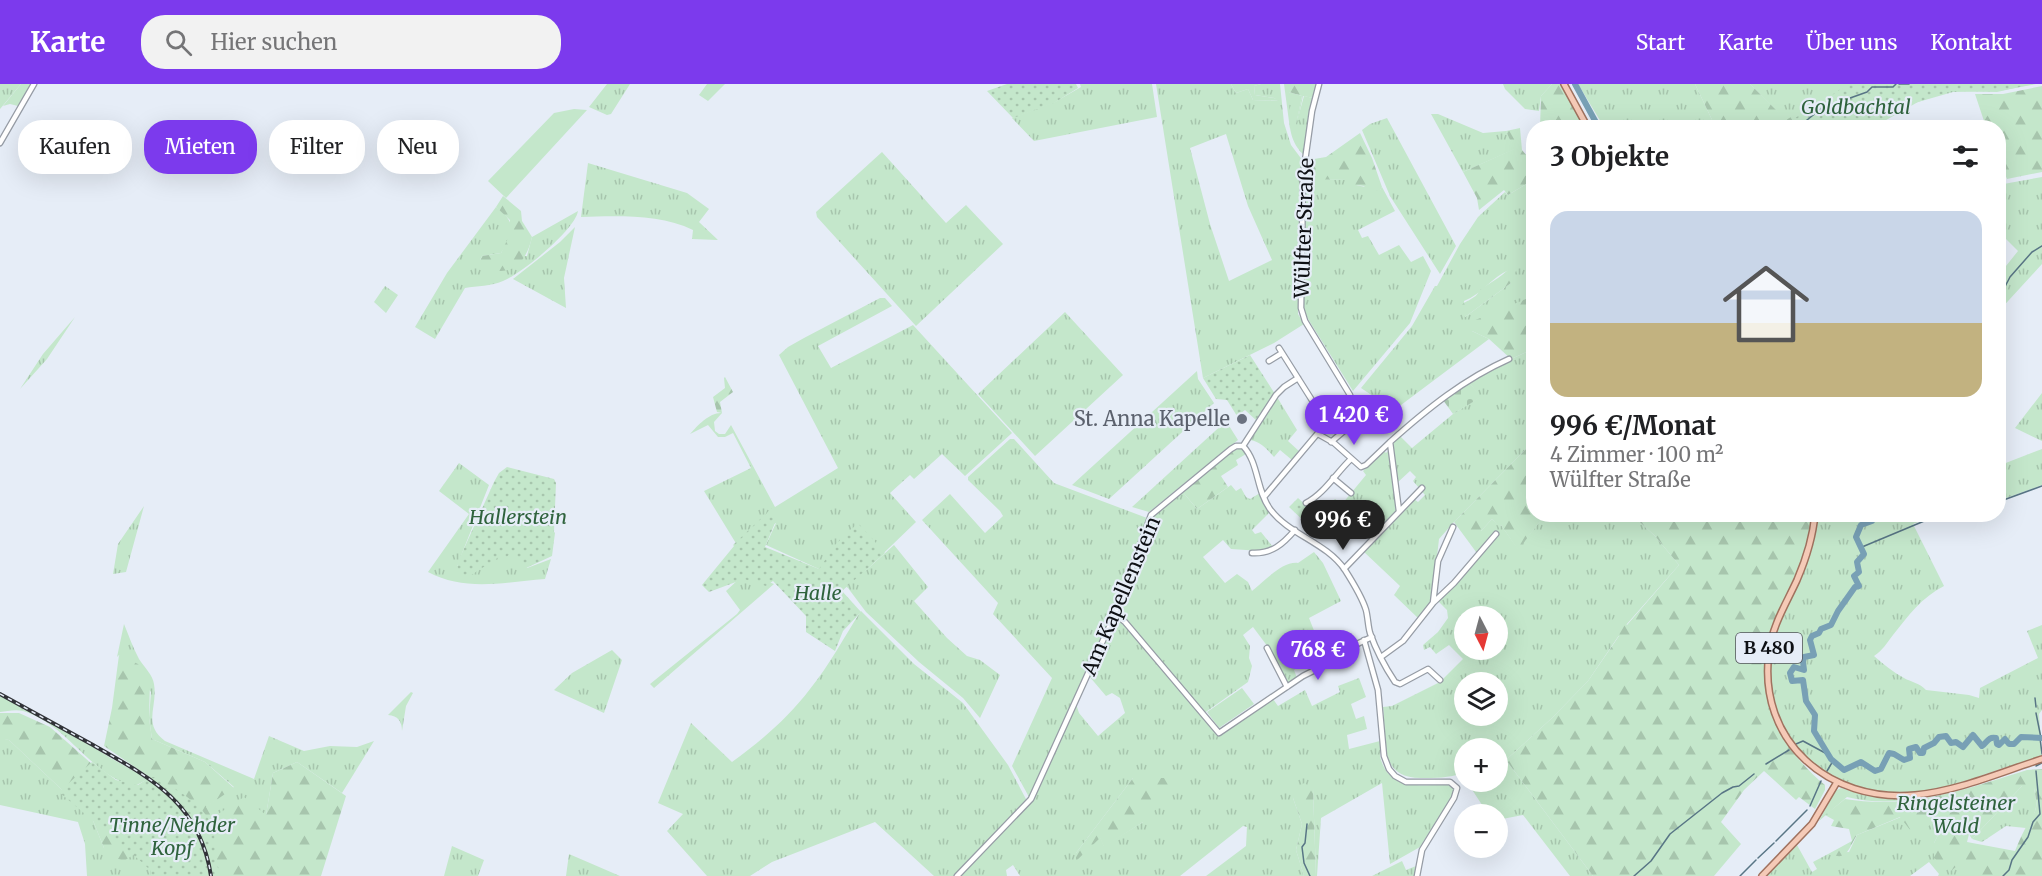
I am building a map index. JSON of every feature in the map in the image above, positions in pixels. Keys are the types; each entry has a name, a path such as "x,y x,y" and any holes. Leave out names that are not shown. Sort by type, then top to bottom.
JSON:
{"main road":[{"path":"1564,84 1584,120"},
{"name":"B 480","path":"1813,522 1806,559 1772,635 1767,683 1774,713 1793,748 1813,767 1837,782"},
{"path":"1762,876 1812,824 1837,782 1873,794 1917,795 1952,787 2042,759"}],"street":[{"path":"0,143 34,84"},
{"name":"Wülfter Straße","path":"1264,497 1350,394 1311,331 1301,308 1303,184 1310,124 1319,84"},
{"path":"1269,361 1281,350 1327,424"},
{"path":"1318,434 1331,441 1361,467 1364,466 1440,399 1485,370 1509,358"},
{"path":"1298,378 1276,395 1243,446 1250,456 1264,497 1273,513 1323,548 1344,569 1365,609 1372,637 1381,657 1398,684 1428,669 1440,680"},
{"path":"1331,441 1377,403"},
{"path":"1390,442 1399,512"},
{"name":"Am Kapellenstein","path":"957,876 1031,799 1115,614 1151,515 1231,449 1243,446"},
{"path":"1306,503 1316,497 1351,459"},
{"path":"1333,477 1351,493"},
{"path":"1344,569 1422,488"},
{"path":"1434,602 1438,558 1453,527"},
{"path":"1252,553 1277,548 1295,530"},
{"path":"1381,657 1403,641 1434,602 1454,583 1496,534"},
{"path":"1115,614 1125,622 1219,734 1287,687 1372,637"},
{"path":"1364,640 1378,690 1384,756 1389,769 1395,776 1406,782 1450,782 1457,788 1454,798 1422,850 1417,876"},
{"path":"1267,648 1287,687"}],"green space":[{"path":"0,84 21,84 0,109"},
{"path":"21,84 31,84 18,106 10,104 3,106"},
{"path":"607,84 630,84 611,114 607,115 589,107"},
{"path":"707,84 725,84 708,101 699,95"},
{"path":"1007,84 1076,84 1078,88 1054,103 1013,118 987,91"},
{"path":"1080,84 1152,84 1157,117 1034,141 1012,118 1055,102 1081,87"},
{"path":"1156,84 1231,84 1236,93 1248,89 1253,100 1279,101 1255,95 1254,86 1280,84 1284,123 1291,145 1303,161 1298,314 1304,324 1274,343 1203,378","holes":["1226,134 1248,206 1272,260 1229,281 1210,224 1190,148"]},
{"path":"1231,84 1261,84 1254,86 1255,95 1282,101 1253,100 1248,89 1236,93"},
{"path":"1284,84 1317,84 1313,98 1303,96 1297,125 1302,96 1289,92 1290,129"},
{"path":"1503,84 1552,84 1541,96 1539,111 1525,109 1505,89"},
{"path":"1552,84 1561,84 1582,120 1540,120 1541,96"},
{"path":"1578,84 1695,84 1712,120 1600,120"},
{"path":"1695,84 1750,84 1786,120 1712,120"},
{"name":"Goldbachtal","path":"1750,84 2036,84 1999,91 1953,92 1918,102 1886,120 1785,120"},
{"name":"Goldbachtal","path":"1849,84 2033,84 1997,92 1951,91 1909,105 1883,120 1792,120"},
{"path":"2042,86 2042,172 2007,179 2006,120 1984,120 1975,94 2003,94"},
{"path":"1289,92 1302,96 1296,125 1304,96 1313,98 1304,155 1298,149 1291,134"},
{"path":"1811,105 1821,120 1786,120"},
{"path":"574,109 587,110 506,198 488,181 554,113"},
{"path":"1431,114 1438,114 1483,133 1506,131 1515,149 1463,172"},
{"path":"1387,118 1456,246 1440,274 1390,196 1362,130 1370,124"},
{"path":"1520,128 1522,150 1526,155 1526,184 1508,195 1504,190 1479,210 1477,198 1463,172 1514,149 1506,131"},
{"path":"1360,133 1372,158 1382,187 1380,190 1368,192 1364,186 1356,185 1352,188 1346,186 1345,180 1305,178 1308,160 1326,157"},
{"path":"882,152 946,223 966,205 1003,244 916,326 817,217 816,212"},
{"path":"588,163 687,193 709,209 699,222 718,240 692,239 693,230 667,221 624,216 581,217"},
{"path":"2042,177 2042,264 2006,303 2006,266 2018,251 2006,239 2006,184"},
{"path":"1305,178 1345,180 1380,190 1382,187 1395,211 1358,230 1362,238 1368,236 1379,255 1399,245 1411,262 1423,256 1431,271 1410,323 1353,391 1303,311"},
{"path":"1526,184 1526,300 1472,331 1489,339 1389,414 1376,398 1361,388 1412,326 1478,217 1505,192 1508,195","holes":["1509,270 1511,283 1465,317 1464,301"]},
{"path":"503,196 521,211 522,221 532,237 520,262 514,267 500,271 481,265 480,260 482,256 501,253 510,234 510,220 496,207"},
{"path":"496,207 503,212 510,223 511,233 501,253 482,256 480,260 527,256 532,237 578,211 575,219 558,240 522,270 498,283 465,288 435,339 415,327 447,273"},
{"path":"575,227 564,278 566,308 513,279 560,242"},
{"path":"1513,263 1518,266 1511,283 1465,317 1459,309 1463,304 1502,275"},
{"path":"385,286 398,295 386,313 374,302"},
{"path":"880,298 885,298 892,306 818,346 831,368 913,325 1012,433 965,476 942,454 914,479 910,475 890,493 916,522 863,573 894,545 928,587 914,601 947,638 967,656 980,660 1000,675 980,718 963,698 919,662 866,612 848,588 830,574 766,545 776,523 737,545 704,491 751,468 733,433 725,437 718,437 708,425 690,434 709,417 722,413 714,422 715,431 725,434 731,425 775,507 838,468 779,355 788,347"},
{"path":"1526,299 1526,352 1511,359 1489,339 1472,331 1469,326 1473,321"},
{"path":"1065,312 1123,375 1035,456 978,394"},
{"path":"75,317 47,359 20,389 43,354"},
{"path":"1526,352 1526,449 1439,539 1432,601 1419,619 1394,595 1400,586 1363,551 1414,499 1418,502 1425,495 1413,481 1416,477 1410,471 1397,483 1394,441 1400,436 1412,448 1453,414 1480,397 1469,382 1487,370"},
{"path":"1250,355 1275,394 1257,421 1245,410 1237,416 1227,400 1216,399 1203,378"},
{"path":"1197,371 1198,379 1214,403 1109,499 1072,485"},
{"path":"725,377 733,392 720,402 722,413 717,412 713,397 725,388"},
{"path":"1469,382 1481,397 1453,414 1443,400"},
{"path":"2042,393 2042,441 2015,428"},
{"path":"1277,397 1297,430 1288,441 1300,452 1292,460 1280,450 1274,457 1266,448 1250,440"},
{"path":"1226,421 1238,440 1149,512 1132,507"},
{"path":"1010,439 1014,439 1054,483 1147,518 1115,611 1029,797 1012,766 1052,678 993,614 998,603 922,520 950,494 985,533 1003,516 968,480 968,477"},
{"path":"1241,448 1246,454 1236,460 1238,465 1221,476 1228,487 1197,509 1182,491 1233,451"},
{"path":"1526,449 1526,522 1540,522 1518,550 1501,525 1499,527 1492,519 1481,531 1489,539 1479,556 1454,522"},
{"path":"2042,449 2042,485 2006,498 2006,463"},
{"path":"1389,450 1397,510 1373,535 1348,509 1315,535 1309,526 1335,499 1342,504 1366,475 1363,471 1384,451 1386,453"},
{"path":"459,463 489,485 457,566 515,550 527,568 551,559 545,579 471,584 456,582 428,572 469,514 439,491"},
{"name":"Hallerstein","path":"507,467 554,479 556,483 555,533 552,556 524,569 510,554 504,559 499,557 465,579 459,574 457,564 494,482 499,473"},
{"path":"1231,485 1236,491 1241,488 1246,497 1250,499 1260,493 1270,512 1252,530 1255,534 1261,532 1273,547 1261,551 1231,549 1223,540 1203,557 1225,583 1237,574 1248,582 1252,591 1273,573 1286,565 1298,563 1314,552 1323,563 1341,601 1309,618 1315,633 1327,632 1332,648 1294,670 1297,678 1288,684 1268,647 1253,627 1243,635 1250,646 1249,658 1252,666 1248,682 1203,714 1221,735 1273,699 1278,706 1305,690 1312,706 1340,692 1338,686 1359,678 1366,697 1351,704 1356,719 1364,716 1367,729 1347,735 1349,749 1380,741 1381,760 1389,775 1409,784 1452,786 1454,787 1453,795 1420,847 1390,864 1382,783 1321,818 1317,876 1313,789 1293,798 1302,824 1296,850 1304,876 1206,876 1246,846 1247,827 1243,826 1180,876 1020,876 1013,865 1006,870 1007,876 960,876 974,859 1029,805 1076,704 1079,713 1098,736 1125,713 1120,698 1112,693 1106,696 1089,676 1121,606 1152,518 1156,511 1182,491 1197,509","holes":["1133,778 1143,822 1104,846 1100,837 1076,860 1076,853"]},
{"path":"1298,498 1309,508 1308,525 1289,507"},
{"path":"144,506 126,572 113,574 118,544"},
{"name":"Halle","path":"772,508 777,518 765,547 819,569 836,544 858,523 885,553 842,591 861,612 843,631 835,651 806,632 806,616 773,581 766,586 744,579 709,592 702,585 733,545"},
{"path":"1492,519 1499,526 1501,525 1518,549 1539,522 1640,522 1655,536 1679,565 1626,625 1588,681 1508,758 1508,738 1454,738 1454,775 1437,778 1407,776 1397,771 1387,755 1383,707 1392,706 1440,682 1462,660 1508,660 1508,606 1454,606 1454,650 1449,645 1436,654 1430,647 1424,650 1423,645 1438,632 1448,618 1447,610 1438,601 1479,556 1481,531"},
{"path":"1640,522 1811,522 1802,560 1771,631 1766,653 1765,675 1767,696 1782,736 1794,754 1825,785 1825,790 1815,809 1799,797 1796,800 1764,771 1744,790 1721,822 1741,844 1714,876 1593,876 1508,763 1508,758 1588,681 1619,636 1610,637 1608,630 1610,621 1619,615 1627,625 1679,565 1655,536"},
{"path":"1816,522 1918,522 1913,524 1944,586 1916,608 1874,656 1896,673 1926,690 1979,698 1980,688 2038,658 2027,631 2042,625 2042,710 2039,714 2042,755 1954,784 1924,791 1904,792 1865,788 1845,782 1811,762 1797,748 1778,713 1771,686 1770,657 1779,624 1799,582 1814,537"},
{"path":"755,577 774,584 654,688 650,684 740,610 726,591 740,578"},
{"path":"861,611 914,664 963,703 1008,765 1027,801 955,876 934,876 875,822 772,862 750,876 707,876 667,831 683,814 658,803 691,723 732,762 774,728 802,700 824,671"},
{"path":"124,624 137,655 153,681 155,692 152,722 158,735 165,741 254,779 269,736 304,751 330,746 357,747 374,741 342,793 297,762 273,773 266,815 212,819 205,807 234,787 205,762 152,739 149,718 151,692 119,655 117,657"},
{"path":"612,650 622,660 604,713 554,690 572,673"},
{"path":"119,655 138,664 150,682 149,718 152,739 205,762 234,788 206,807 212,818 244,797 266,815 273,773 297,762 346,796 321,876 158,876 136,853 124,861 113,857 104,848 92,818 9,740 0,739 0,713 19,713 50,727 110,780 134,788 151,778 104,746"},
{"path":"1242,688 1254,704 1219,728 1207,712"},
{"path":"411,692 413,693 406,706 402,731 399,720 388,715"},
{"path":"0,696 49,719 148,779 135,786 119,781 39,718 20,710 0,712"},
{"path":"0,738 9,740 92,818 104,848 136,853 158,876 87,876 85,844 78,822 0,805"},
{"name":"Tinne/Nehder Kopf","path":"92,762 116,780 138,785 154,777 198,806 212,826 221,876 151,876 151,871 144,864 59,792"},
{"path":"1508,763 1593,876 1570,876 1523,815 1508,818 1508,804 1481,804 1474,792 1508,792"},
{"name":"Ringelsteiner Wald","path":"2042,769 2042,876 1964,876 1957,866 1951,871 1934,858 1934,843 1940,831 1935,822 1914,835 1900,817 1857,835 1844,855 1836,856 1830,853 1852,841 1849,829 1831,826 1834,820 1825,815 1845,799 1869,802 1915,800 1938,796 2027,770","holes":["2022,786 2030,790 2034,788 2036,810 2015,851 1967,842 1969,834 1972,839"]},
{"path":"1133,778 1175,778 1170,795 1143,822 1104,847 1100,838 1076,861 1076,853"},
{"path":"1304,783 1313,789 1316,876 1304,876 1296,850 1302,824 1293,798 1295,791"},
{"path":"2023,785 2034,788 2036,800 2036,809 2026,828 2006,826 1982,842 1972,839"},
{"path":"1841,788 1864,795 1888,798 1941,794 1894,801 1871,801 1847,797 1819,821 1835,791"},
{"path":"1901,817 1935,821 1940,831 1934,843 1965,842 1999,876 1938,876 1939,874 1929,862 1910,876 1765,876 1797,845 1812,872 1817,869 1813,862 1830,853 1849,852 1857,835"},
{"path":"452,846 484,860 478,876 444,876"},
{"path":"569,854 620,876 566,876"},
{"path":"1402,861 1406,870 1416,866 1415,876 1372,876"}],"waterway":[{"path":"1575,84 1595,120"},
{"path":"1807,120 1822,108 1867,92 1872,87 1893,87 1896,84"},
{"path":"1899,84 1909,84"},
{"path":"2006,285 2032,252 2042,246"},
{"path":"2006,499 2042,486"},
{"path":"1869,522 1861,525 1856,537 1864,554 1857,562 1859,572 1854,576 1859,586 1855,587 1831,625 1812,636 1810,640 1814,655 1804,657 1804,670 1794,667 1790,673 1792,681 1803,680 1806,701 1815,715 1814,731 1831,759 1844,770 1861,762 1875,771 1881,769 1889,753 1904,760 1910,758 1909,749 1916,747 1920,753 1923,753 1924,748 1934,743 1939,737 1946,736 1951,743 1956,742 1963,747 1973,735 1982,746 1993,738 1996,738 1999,745 2005,739 2009,744 2014,744 2021,737 2042,738"},
{"path":"1862,547 1922,522"},
{"path":"2035,698 2036,707"},
{"path":"2036,713 2041,738"},
{"path":"2040,738 2042,754"},
{"path":"1796,744 1803,741 1827,754"},
{"path":"1766,764 1789,750"},
{"path":"1827,771 1833,761"},
{"path":"2036,766 2042,763"},
{"path":"2003,876 2009,870 2012,860 2028,837 2033,822 2040,814 2036,771"},
{"path":"1634,876 1651,861 1670,834 1722,793 1739,786 1754,774"},
{"path":"1810,806 1821,781"},
{"path":"1776,841 1807,810"},
{"path":"1307,824 1305,843 1302,847 1304,863 1310,876"},
{"path":"1758,858 1774,843"},
{"path":"1740,876 1756,860"}],"railway":[{"path":"0,694 134,769 170,796 196,829 205,851 211,876"}],"place":[{"name":"St. Anna Kapelle","path":"1242,419"}]}
